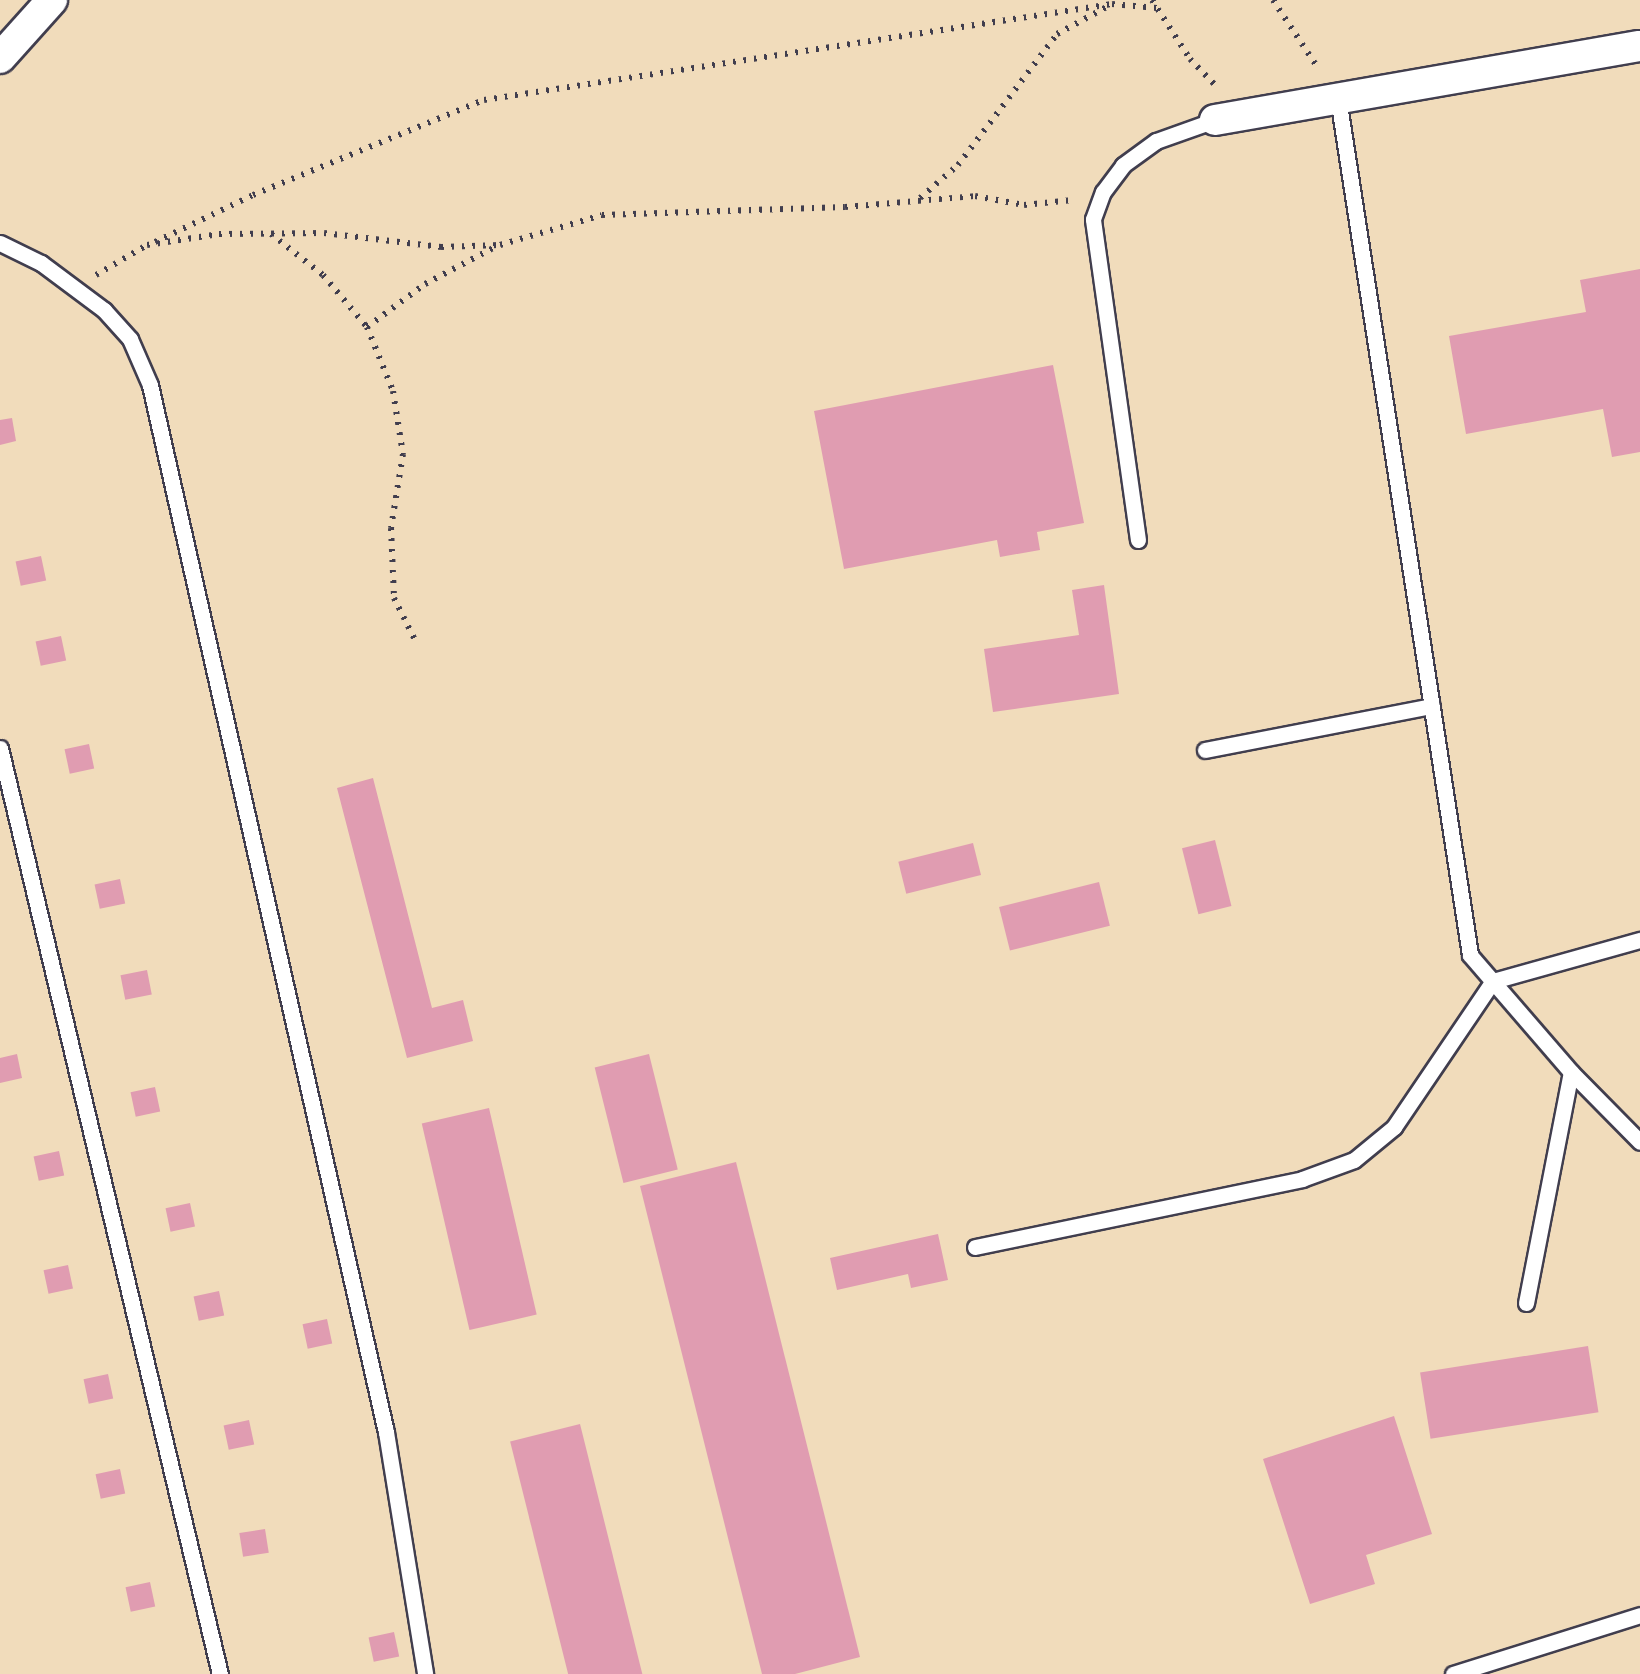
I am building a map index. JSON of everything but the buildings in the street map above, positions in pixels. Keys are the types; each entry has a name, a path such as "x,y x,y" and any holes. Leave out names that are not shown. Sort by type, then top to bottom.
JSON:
{"street":[{"path":"0,58 52,0"},
{"path":"1215,120 1640,46"}],"lane":[{"path":"1338,98 1470,955 1571,1072 1640,1142"},
{"path":"1138,540 1094,219 1103,192 1123,165 1156,141 1215,120"},
{"path":"0,243 76,286 130,339 150,384 386,1432 424,1674"},
{"path":"1206,750 1432,706"},
{"path":"0,748 220,1674"},
{"path":"974,1247 1302,1179 1354,1160 1394,1127 1493,981 1640,940"},
{"path":"1526,1303 1571,1072"},
{"path":"1452,1674 1640,1616"}],"path":[{"path":"1152,0 1190,59 1246,114"},
{"path":"1272,0 1338,98"},
{"path":"76,286 147,245 253,195 484,100 1112,4 1157,8"},
{"path":"920,198 958,165 1056,34 1112,4"},
{"path":"147,245 220,234 324,234 441,247 500,244 602,216 845,207 975,196 1024,206 1066,202 1103,192"},
{"path":"270,234 323,275 367,327 393,391 402,454 391,528 394,598 414,638"},
{"path":"367,327 425,284 500,244"}]}
